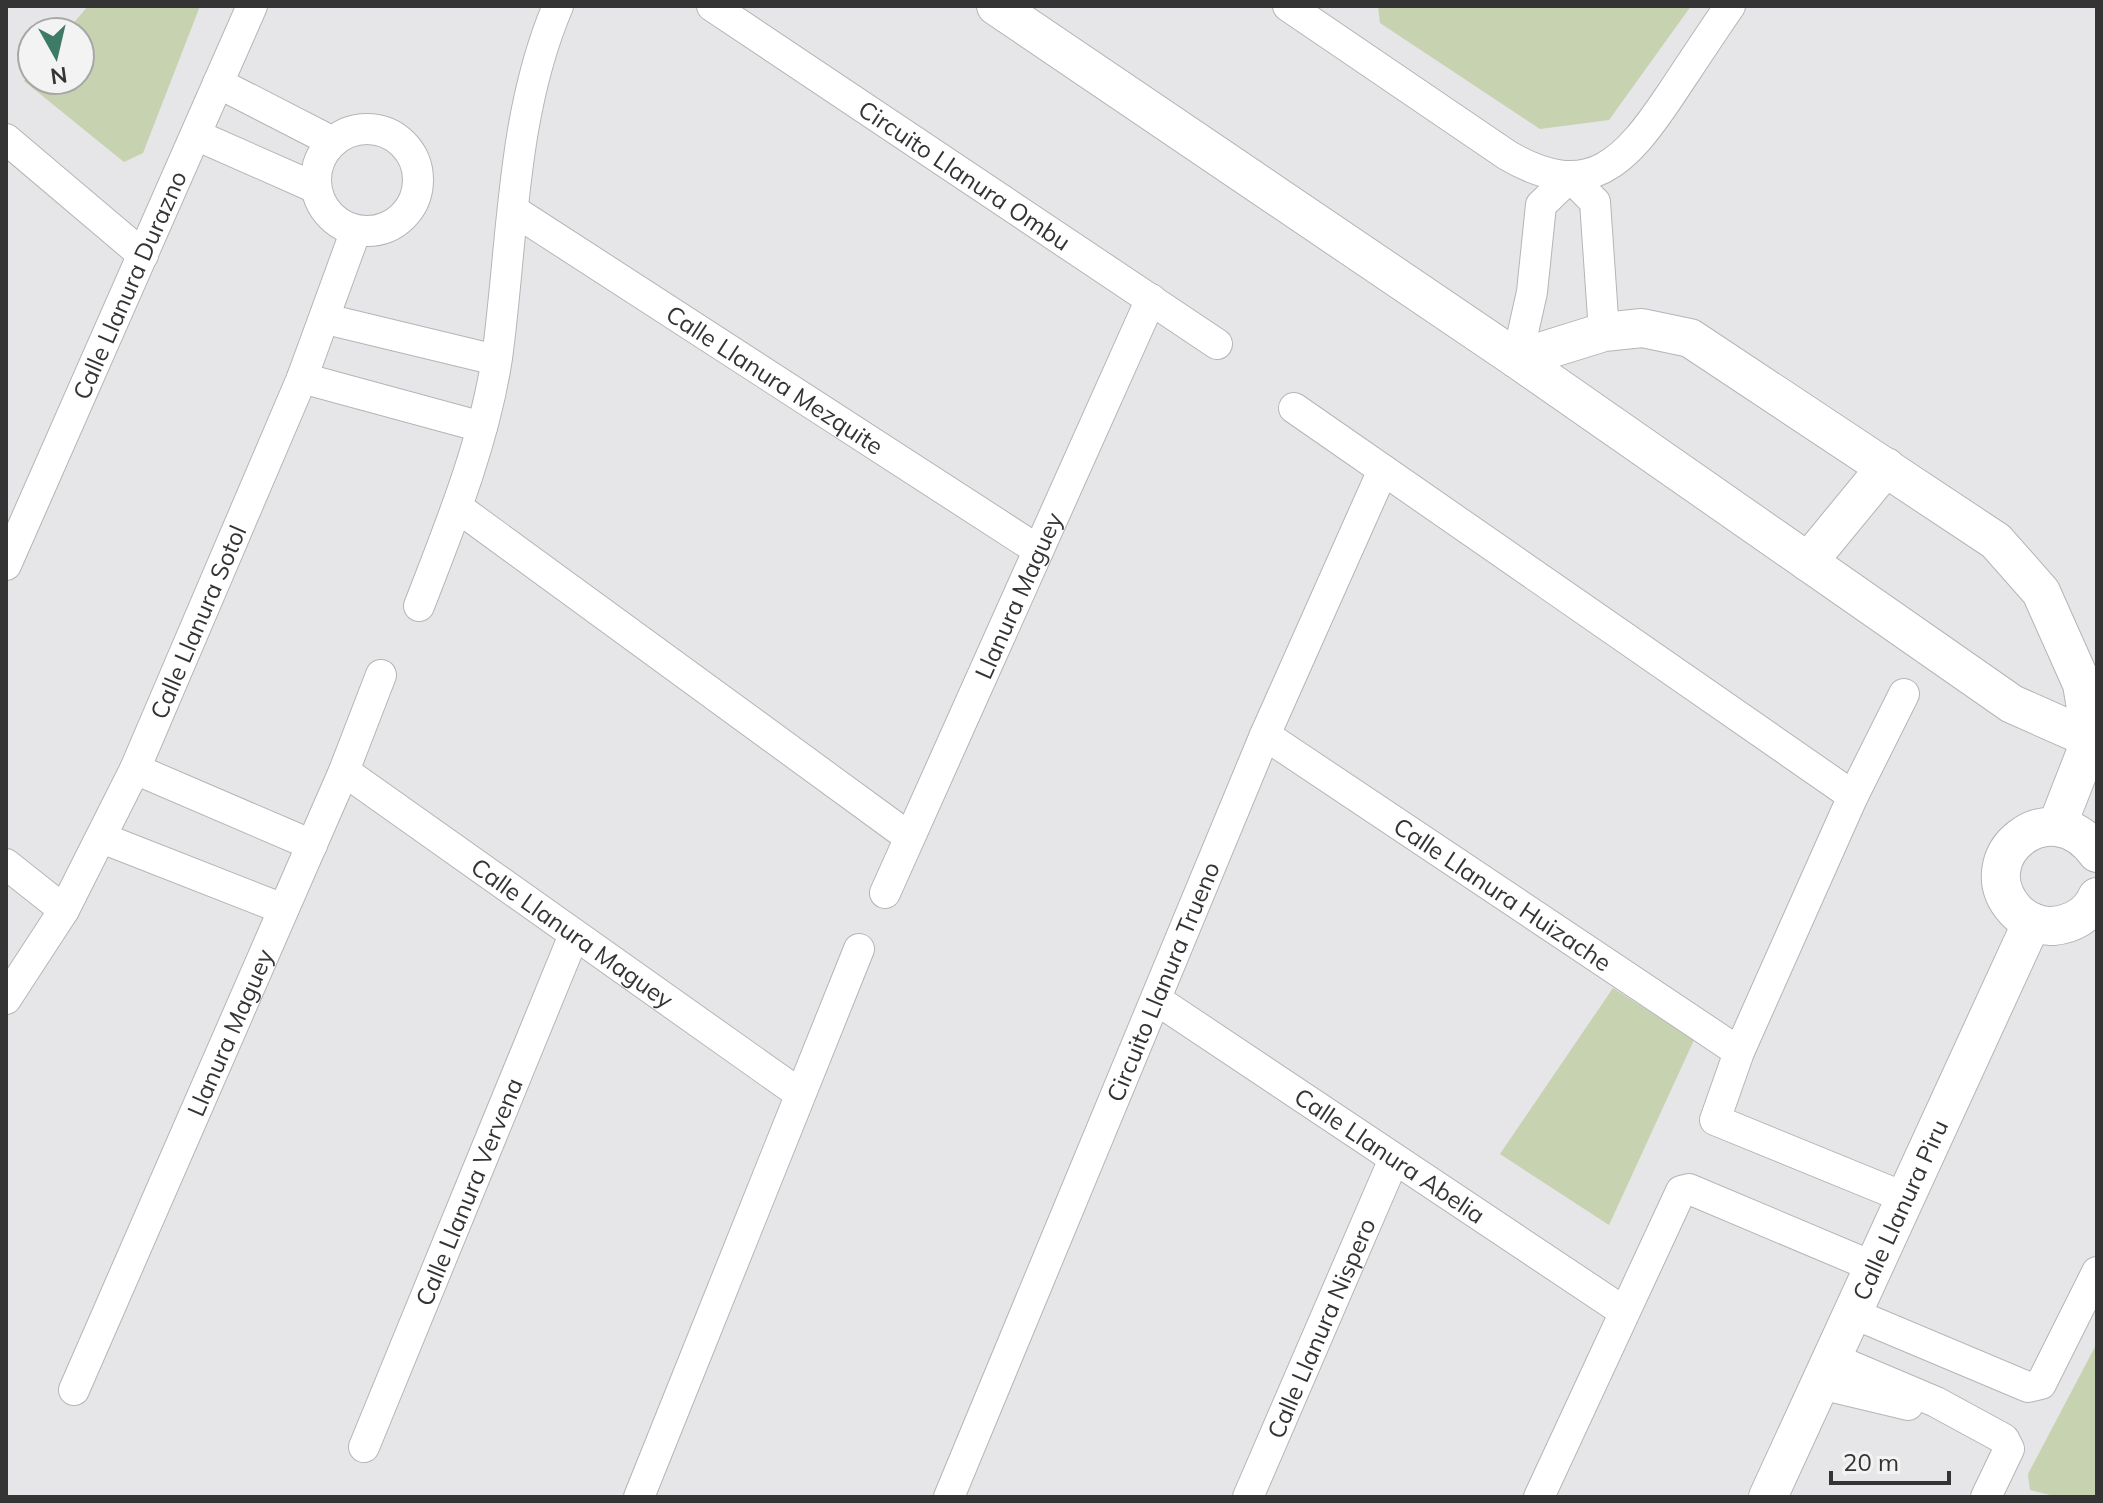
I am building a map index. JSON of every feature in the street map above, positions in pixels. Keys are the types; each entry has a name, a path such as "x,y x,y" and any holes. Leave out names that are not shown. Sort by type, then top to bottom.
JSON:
{"street":[{"name":"Calle Llanura Durazno","path":"6,565 16,512 143,255 252,6"},
{"path":"419,606 457,507 482,427 496,360 529,96 558,6"},
{"name":"Circuito Llanura Ombu","path":"712,6 1217,344"},
{"path":"996,6 1517,359 2012,704 2091,739"},
{"path":"1288,6 1323,16 1517,161 1536,172 1570,177 1609,166 1637,144 1730,6"},
{"path":"218,83 333,142"},
{"path":"356,131 382,131 398,139 410,151 417,167 419,185 405,216 382,229 356,230 330,216 316,188 316,171 322,155 333,142 356,131"},
{"path":"196,135 316,188"},
{"path":"6,139 143,255"},
{"path":"1517,359 1532,292 1541,205 1570,177"},
{"path":"1570,177 1595,202 1604,332"},
{"name":"Calle Llanura Mezquite","path":"513,210 1038,550"},
{"name":"Calle Llanura Sotol","path":"6,999 14,966 64,910 135,769 302,378 356,230"},
{"name":"Llanura Maguey","path":"885,893 1151,299"},
{"path":"326,319 496,360"},
{"path":"1517,359 1604,332 1642,328 1690,338 1996,541 2041,592 2082,684 2091,739 2057,826"},
{"path":"302,378 482,427"},
{"path":"1294,408 1853,796"},
{"path":"1808,562 1886,467"},
{"name":"Circuito Llanura Trueno","path":"949,1497 1265,735 1383,470"},
{"path":"457,507 909,837"},
{"name":"Llanura Maguey","path":"74,1390 344,771 381,675"},
{"path":"1904,694 1853,796 1739,1052 1717,1118 1906,1198"},
{"name":"Calle Llanura Huizache","path":"1265,735 1739,1052"},
{"path":"135,769 312,845"},
{"name":"Calle Llanura Maguey","path":"344,771 800,1094"},
{"path":"2097,853 2074,830 2041,826 2026,832 2005,856 2003,887 2008,902 2032,922 2049,927 2082,917 2097,897"},
{"path":"102,838 283,909"},
{"path":"6,864 64,910"},
{"name":"Calle Llanura Piru","path":"1768,1497 2032,922"},
{"name":"Calle Llanura Vervena","path":"364,1447 574,935"},
{"path":"639,1497 859,949"},
{"name":"Calle Llanura Abelia","path":"1157,1000 1623,1311"},
{"name":"Calle Llanura Nispero","path":"1248,1497 1394,1159"},
{"path":"1539,1497 1623,1311 1684,1191 1874,1267"},
{"path":"1852,1313 2028,1387 2036,1387 2041,1384 2097,1272"},
{"path":"1826,1371 1949,1412 2005,1446 1986,1497"}],"green space":[{"path":"88,6 200,6 143,153 124,162 43,96 96,96 96,16 80,16"},
{"path":"1378,6 1691,6 1609,120 1540,129 1380,23"},
{"path":"1613,988 1694,1040 1609,1225 1500,1154"},
{"path":"2097,1343 2097,1497 2058,1497 2030,1490 2028,1474"}]}
